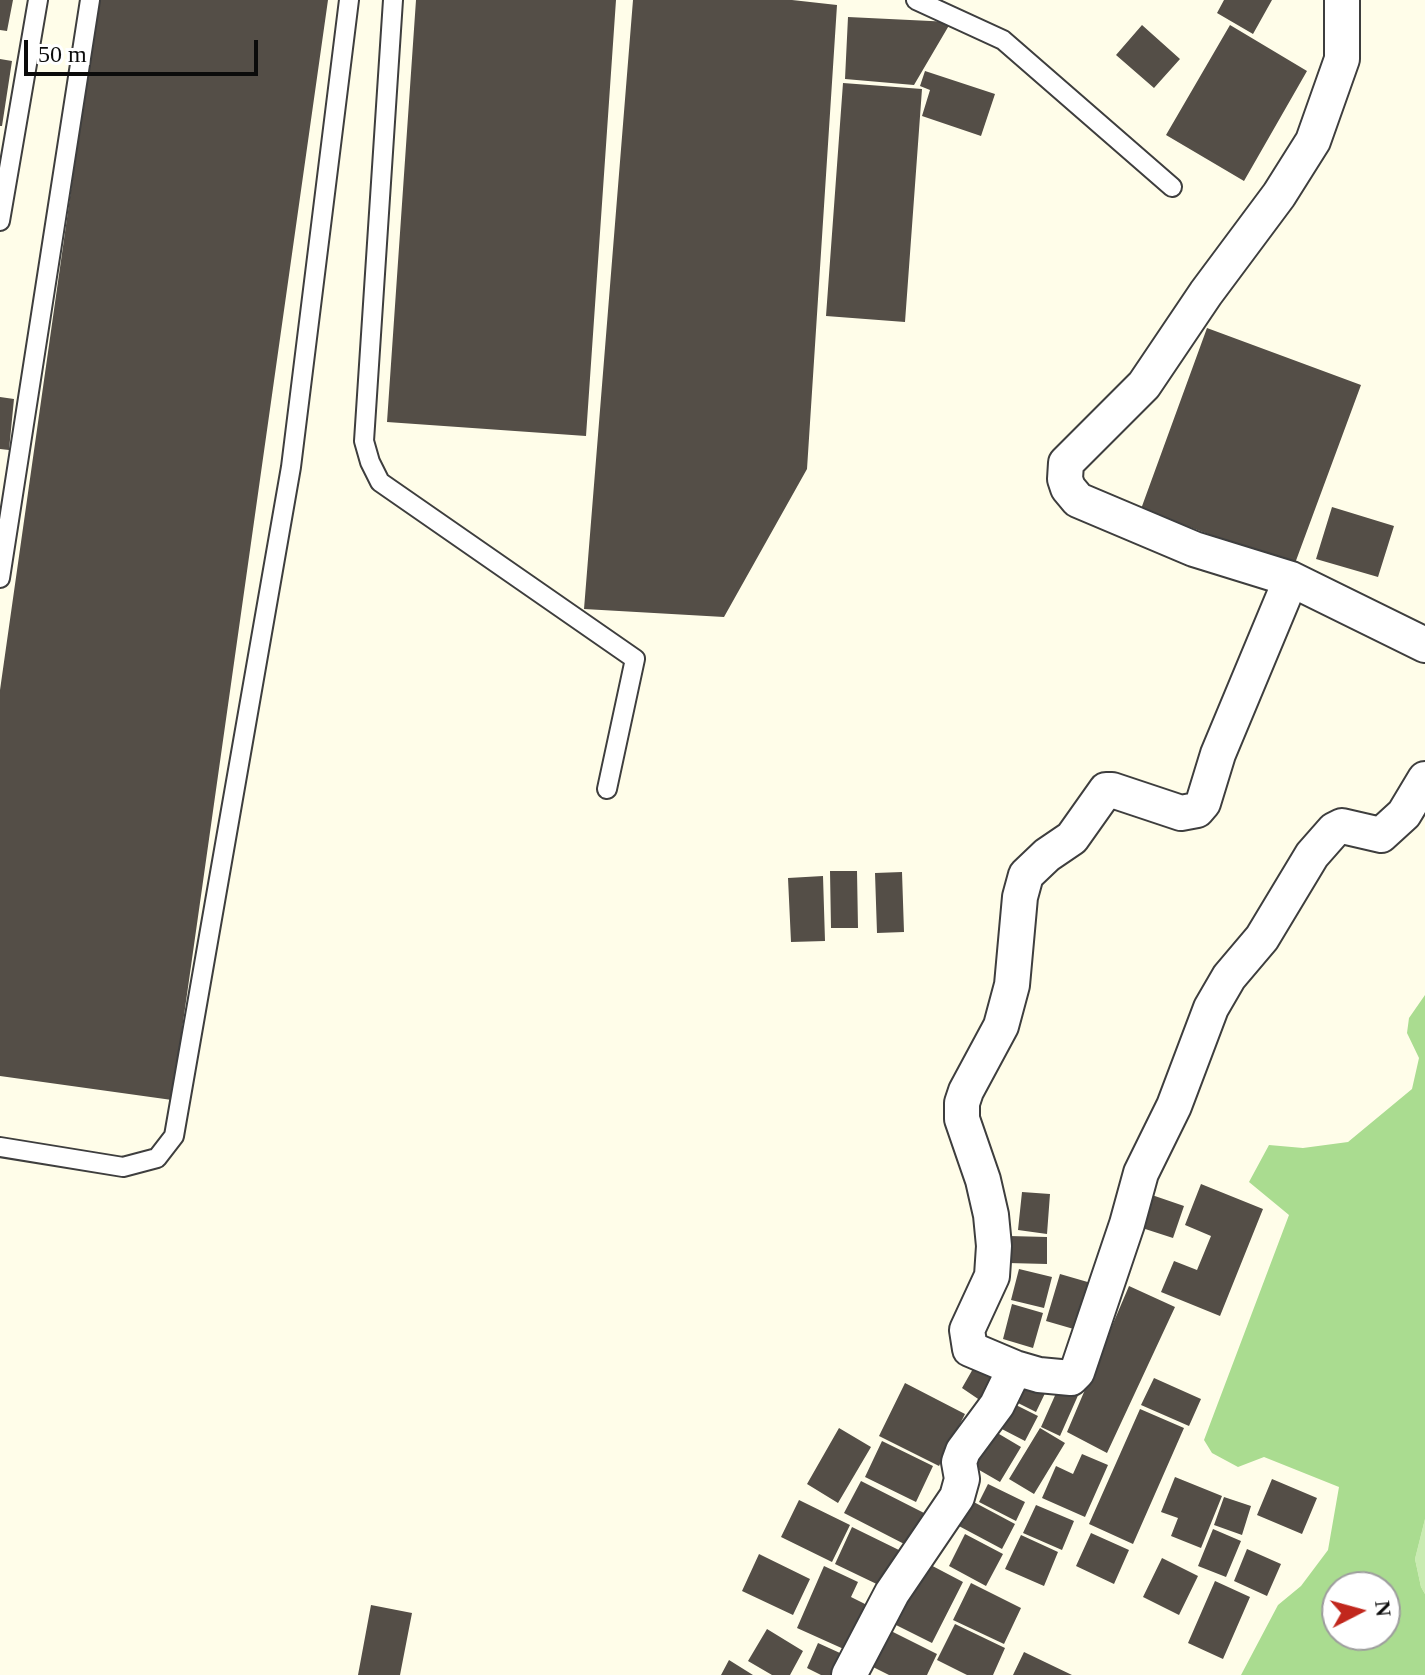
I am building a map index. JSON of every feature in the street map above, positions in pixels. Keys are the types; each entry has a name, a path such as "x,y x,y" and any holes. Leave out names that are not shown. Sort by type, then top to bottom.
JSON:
{"street":[{"path":"1342,0 1342,59 1313,141 1279,195 1206,293 1144,385 1066,463 1065,479 1078,500 1194,549 1291,579 1425,645"},
{"path":"1291,579 1218,754 1203,803 1197,810 1181,813 1106,790 1072,838 1047,855 1026,875 1020,897 1012,985 1001,1026 962,1103 962,1119 983,1180 991,1215 994,1246 992,1276 967,1330 970,1349 1015,1368 1059,1378 1071,1378 1077,1372 1141,1173 1174,1106 1211,1008 1229,977 1262,938 1312,855 1334,830 1342,826 1381,835 1404,814 1425,779"},
{"path":"849,1675 892,1593 957,1497 962,1479 959,1462 963,1451 997,1405 1015,1368"}],"lane":[{"path":"0,221 38,0"},
{"path":"0,578 90,0"},
{"path":"0,1147 123,1167 157,1158 174,1136 291,467 349,0"},
{"path":"393,0 364,441 380,482 635,659 607,789"},
{"path":"916,0 1003,40 1172,187"}],"green space":[{"path":"1425,995 1425,1519 1415,1559 1425,1594 1425,1675 1241,1675 1278,1605 1301,1586 1328,1550 1339,1487 1264,1457 1238,1467 1212,1453 1204,1440 1289,1215 1249,1182 1269,1145 1303,1148 1348,1142 1412,1089 1419,1058 1407,1033 1409,1018"},
{"path":"1425,1519 1425,1594 1415,1559"}],"building":[{"path":"0,0 13,0 7,31 0,30"},
{"path":"98,0 328,0 172,1100 0,1076 0,690"},
{"path":"416,0 616,0 586,436 387,422"},
{"path":"633,0 792,0 837,5 807,469 724,617 584,609"},
{"path":"1224,0 1272,0 1253,34 1217,13"},
{"path":"848,17 951,22 914,85 845,79"},
{"path":"1142,25 1180,59 1154,88 1116,55"},
{"path":"1230,25 1307,71 1244,181 1166,135"},
{"path":"0,59 12,61 2,126 0,126"},
{"path":"925,71 995,94 981,136 922,116 930,90 920,86"},
{"path":"843,83 922,89 905,322 826,316"},
{"path":"1207,328 1361,385 1294,566 1141,509"},
{"path":"0,397 14,399 9,450 0,449"},
{"path":"1332,507 1394,526 1378,577 1316,559"},
{"path":"830,871 857,871 858,928 831,928"},
{"path":"902,872 904,932 877,933 875,873"},
{"path":"823,876 825,941 791,942 788,878"},
{"path":"1201,1184 1263,1209 1220,1316 1161,1292 1174,1261 1197,1270 1211,1236 1185,1225"},
{"path":"1022,1192 1050,1194 1047,1234 1018,1230"},
{"path":"1149,1194 1184,1206 1173,1238 1139,1227"},
{"path":"1009,1236 1047,1237 1047,1264 1008,1263"},
{"path":"1019,1269 1052,1277 1044,1308 1011,1300"},
{"path":"1060,1274 1098,1285 1084,1332 1046,1321"},
{"path":"1129,1286 1175,1307 1107,1453 1067,1432"},
{"path":"1012,1304 1043,1313 1033,1348 1003,1339"},
{"path":"978,1360 1002,1375 987,1405 962,1388"},
{"path":"1029,1373 1049,1385 1036,1412 1014,1401"},
{"path":"1154,1378 1201,1399 1189,1426 1141,1405"},
{"path":"1061,1382 1080,1391 1060,1436 1041,1427"},
{"path":"905,1383 965,1414 939,1466 879,1436"},
{"path":"1008,1401 1038,1416 1025,1441 996,1426"},
{"path":"1140,1409 1184,1428 1133,1544 1089,1524"},
{"path":"839,1428 871,1447 838,1503 807,1484"},
{"path":"1040,1428 1065,1443 1034,1494 1009,1479"},
{"path":"994,1431 1021,1447 1000,1482 974,1467"},
{"path":"882,1441 933,1466 916,1502 865,1477"},
{"path":"1082,1454 1108,1465 1085,1517 1042,1498 1056,1466 1073,1474"},
{"path":"1175,1477 1222,1496 1201,1548 1171,1536 1178,1518 1161,1512"},
{"path":"1272,1479 1317,1498 1302,1534 1257,1515"},
{"path":"861,1481 928,1515 912,1548 844,1513"},
{"path":"988,1484 1025,1502 1016,1521 979,1502"},
{"path":"1224,1497 1251,1506 1242,1535 1214,1525"},
{"path":"799,1500 850,1525 832,1562 781,1537"},
{"path":"970,1500 1015,1524 1002,1549 957,1525"},
{"path":"1036,1505 1074,1521 1062,1550 1023,1533"},
{"path":"852,1527 903,1552 885,1588 835,1564"},
{"path":"1213,1529 1241,1541 1226,1577 1198,1566"},
{"path":"1091,1533 1129,1550 1114,1584 1076,1566"},
{"path":"965,1534 1003,1554 986,1586 949,1566"},
{"path":"1021,1535 1058,1552 1044,1586 1005,1569"},
{"path":"1247,1549 1281,1564 1267,1596 1234,1581"},
{"path":"759,1554 810,1579 793,1615 742,1591"},
{"path":"1162,1558 1198,1576 1179,1615 1143,1597"},
{"path":"923,1561 963,1582 932,1643 892,1623"},
{"path":"824,1566 858,1582 851,1597 877,1610 857,1655 797,1628"},
{"path":"1215,1581 1250,1597 1223,1659 1188,1643"},
{"path":"971,1583 1021,1608 1004,1644 953,1620"},
{"path":"371,1605 412,1613 400,1675 358,1675"},
{"path":"955,1624 1005,1648 993,1675 967,1675 937,1660"},
{"path":"767,1629 803,1651 790,1675 772,1675 748,1661"},
{"path":"887,1629 937,1654 927,1675 889,1675 869,1665"},
{"path":"818,1643 851,1658 843,1675 821,1675 807,1668"},
{"path":"1024,1652 1072,1675 1013,1675"},
{"path":"729,1660 753,1675 721,1675"}]}
